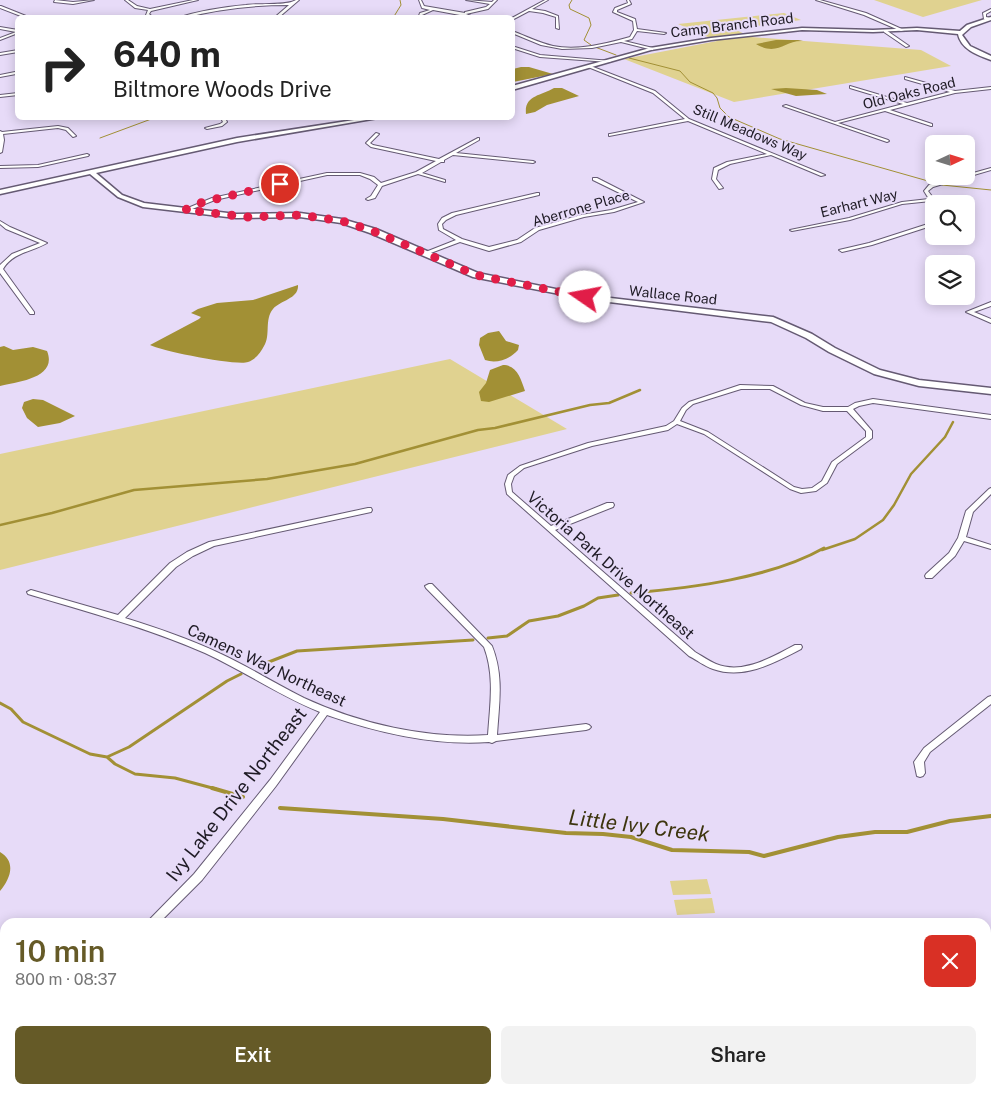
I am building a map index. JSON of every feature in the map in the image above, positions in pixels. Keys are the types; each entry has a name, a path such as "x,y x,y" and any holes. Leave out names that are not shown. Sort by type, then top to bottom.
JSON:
{"street":[{"path":"55,1 73,3 93,0"},
{"path":"126,0 136,7 150,10 197,0"},
{"path":"189,15 204,11 256,4 289,4 298,0"},
{"path":"420,0 423,7 432,10 466,13 481,10 496,0"},
{"path":"467,0 492,3"},
{"path":"515,18 547,0"},
{"path":"515,33 538,42 566,48 580,48 621,41 631,38 636,30 634,20 615,12 616,8 630,3 628,0"},
{"path":"817,0 865,14 902,30"},
{"path":"280,15 289,4"},
{"path":"0,8 21,15"},
{"path":"148,15 147,14 150,10"},
{"path":"420,15 432,10"},
{"path":"530,10 544,12 557,17 558,28"},
{"path":"990,18 985,18 984,14 991,10"},
{"path":"466,13 470,15"},
{"path":"990,18 968,26 961,33 964,44 991,58"},
{"name":"Camp Branch Road","path":"515,87 650,49 802,29 902,30 961,33"},
{"path":"0,30 15,32"},
{"path":"636,30 664,32"},
{"path":"885,31 907,46"},
{"path":"0,39 15,33"},
{"path":"621,41 650,49"},
{"path":"515,48 540,56 609,61"},
{"path":"0,54 15,52"},
{"name":"Still Meadows Way","path":"589,66 654,92 688,120 823,175"},
{"path":"1,76 15,73"},
{"path":"906,78 955,92"},
{"path":"851,87 906,104"},
{"name":"Old Oaks Road","path":"834,123 955,92 991,88"},
{"path":"0,96 15,94"},
{"path":"785,106 886,141"},
{"path":"886,110 932,125"},
{"path":"207,128 221,125 225,122 224,120"},
{"path":"0,192 237,140 362,120"},
{"path":"610,135 688,120"},
{"path":"0,152 2,140 0,132 58,127 67,129 74,136"},
{"path":"377,134 368,143 372,146 442,161"},
{"path":"368,199 373,197 380,185 418,173 478,139"},
{"path":"453,154 533,162"},
{"path":"721,188 714,179 716,169 729,163 771,154"},
{"path":"0,167 38,166 87,155"},
{"path":"975,173 991,169"},
{"name":"Wallace Road","path":"92,173 129,201 150,206 248,217 300,215 342,221 373,231 476,275 585,297 773,320 809,336 832,350 877,372 919,382 991,391"},
{"path":"418,173 443,181"},
{"path":"185,210 214,199 327,174 360,174 372,178 380,185"},
{"name":"Aberrone Place","path":"537,194 454,214 444,219 440,224 442,230 460,240 489,249 519,241 537,229 642,202 596,179"},
{"path":"929,195 926,191 934,185"},
{"name":"Earhart Way","path":"792,230 850,219 902,203 925,201"},
{"path":"0,222 8,228 45,243 4,261 0,270 32,313"},
{"path":"842,250 925,226"},
{"path":"426,253 460,240"},
{"path":"991,304 969,312 991,321"},
{"name":"Victoria Park Drive Northeast","path":"798,647 760,666 739,670 717,667 692,654 509,493 508,484 511,475 522,467 590,444 668,428 676,422 684,409 691,403 740,387 756,386 771,388 803,404 823,409 849,409 856,404 873,401 991,416"},
{"path":"676,422 706,433 792,488 801,491 814,490 825,482 834,463 869,438 869,431 849,409"},
{"path":"929,576 952,554 962,538 970,511 991,490"},
{"path":"550,529 610,505"},
{"path":"119,619 173,565 190,554 212,544 368,510"},
{"path":"962,538 991,547"},
{"path":"429,586 488,646 492,655 496,684 492,740"},
{"name":"Camens Way Northeast","path":"31,592 119,619 204,650 302,700 352,721 424,737 492,740 586,727"},
{"path":"920,773 919,762 926,750 991,699"},
{"name":"Ivy Lake Drive Northeast","path":"158,918 198,878 273,783 326,710"}],"shaded area":[{"path":"874,0 982,0 923,17"},
{"path":"784,13 801,20 734,29 751,37 921,50 951,66 734,102 624,59 717,41 678,24"},
{"path":"776,40 803,41 796,41 770,49 756,44"},
{"path":"529,67 553,74 515,82 515,68"},
{"path":"554,88 562,88 579,96 547,105 535,112 526,114 528,103 534,97"},
{"path":"771,89 817,90 827,94 796,96"},
{"path":"298,285 298,290 293,296 276,306 270,313 266,342 251,361 241,363 215,360 168,351 150,345 199,319 201,317 191,313 198,309 217,303 253,300"},
{"path":"499,331 506,341 519,345 518,350 503,360 485,360 479,345 480,338 488,333"},
{"path":"4,346 13,350 33,347 47,351 49,360 47,367 42,373 34,377 0,386 0,347"},
{"path":"450,359 567,429 0,570 0,454"},
{"path":"503,365 512,367 515,370 525,391 489,402 481,401 479,392 486,383 490,370"},
{"path":"33,399 43,400 75,416 60,423 38,427 27,418 22,408 24,402"},
{"path":"0,852 9,861 10,871 7,881 0,891"},
{"path":"707,879 711,894 673,895 670,881"},
{"path":"712,898 715,913 677,915 674,900"}],"waterway":[{"path":"395,15 401,5 400,0"},
{"path":"572,0 569,5 570,9 589,18 591,25 584,40 591,45"},
{"path":"595,47 616,55"},
{"path":"629,58 680,71 690,82 713,93 717,98 720,108 729,117 780,139 925,180"},
{"path":"100,138 149,120"},
{"path":"942,185 991,190"},
{"path":"0,525 52,513 134,490 267,479 355,464 478,430 495,428 590,405 609,403 640,390"},
{"path":"822,550 855,539 883,520 894,505 911,474 945,437 953,422"},
{"path":"631,593 679,588 756,574 780,567 824,548"},
{"path":"488,638 507,636 529,621 558,616 584,606 598,598 618,595"},
{"path":"261,665 297,651 473,640"},
{"path":"107,757 129,747 227,681 241,674"},
{"name":"Little Ivy Creek","path":"0,703 11,709 23,722 90,754 107,757"},
{"name":"Little Ivy Creek","path":"107,757 115,764 135,774 175,778 216,789"},
{"name":"Little Ivy Creek","path":"212,788 243,797"},
{"name":"Little Ivy Creek","path":"280,808 443,819 566,833 603,834 631,837 672,850 749,852 764,856 838,837 875,832 907,832 950,821 991,816"}],"route":[{"path":"280,184 203,202 185,210 248,217 300,215 342,221 373,231 476,275 585,297"}]}
